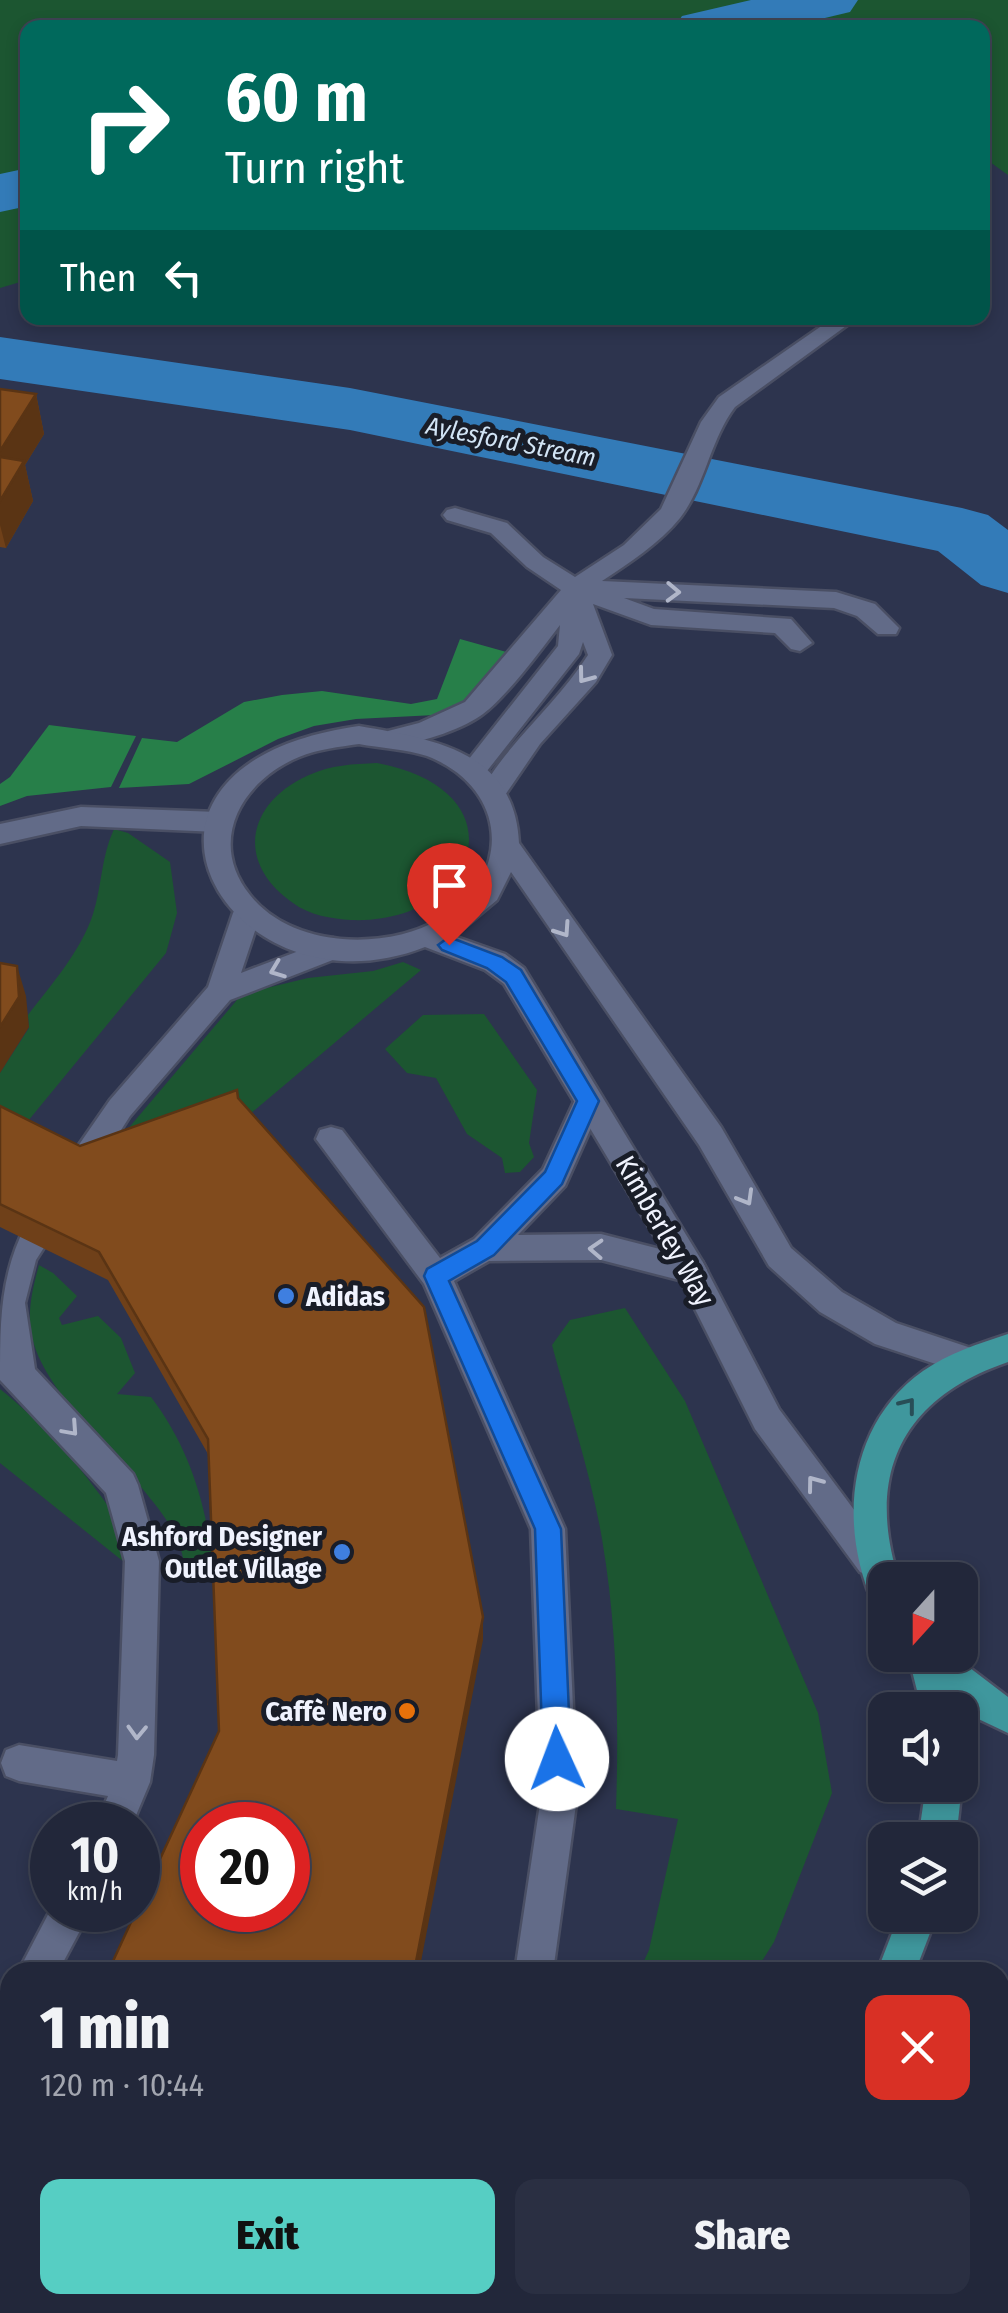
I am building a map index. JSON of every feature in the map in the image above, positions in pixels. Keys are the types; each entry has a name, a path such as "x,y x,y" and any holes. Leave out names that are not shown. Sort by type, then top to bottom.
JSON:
{"main road":[{"path":"877,1562 866,1497 882,1440 916,1393 966,1360 1007,1348"},
{"path":"945,1672 983,1703 1008,1714"},
{"path":"900,1962 911,1932"}],"street":[{"path":"397,737 458,718 474,708 537,638 575,588 653,531 671,513 712,422 728,402 836,325"},
{"path":"456,515 498,528 535,562 575,588 651,617 782,624 800,644"},
{"path":"575,588 836,600 866,610 887,628"},
{"path":"474,769 570,648 575,588"},
{"path":"494,791 531,738 600,656 575,588"},
{"path":"359,735 397,737 425,744 474,769 494,791 507,818 509,848 496,883 469,914 428,937 382,948 333,949 285,937 246,913 224,885 214,854 218,822 231,795 254,771 284,753 320,740 359,735"},
{"path":"0,834 32,822 78,814 218,822"},
{"path":"509,848 710,1136 780,1257 831,1302 886,1334 966,1360"},
{"path":"124,1802 132,1782 142,1561 121,1485 10,1369 9,1303 22,1256 120,1108 220,992 246,913"},
{"name":"Kimberley Way","path":"428,937 494,962 514,976 690,1270 767,1419 869,1562"},
{"path":"220,992 333,949"},
{"path":"436,1276 485,1248 554,1178 588,1101"},
{"path":"45,1168 120,1108"},
{"path":"331,1139 436,1276 548,1529 558,1797 535,1962"},
{"path":"485,1248 601,1247 690,1270"},
{"path":"19,1763 132,1782"},
{"path":"43,1962 60,1932"}],"green space":[{"path":"0,0 1008,0 1008,175 990,162 990,20 20,20 20,282 0,288"},
{"path":"460,639 510,653 470,698 435,715 356,719 314,726 278,739 189,784 119,788 142,738 177,742 244,702 322,691 411,704 437,699"},
{"path":"49,725 136,736 111,787 27,796 0,806 0,784 10,777"},
{"path":"377,763 424,778 454,800 467,826 467,854 454,880 429,902 394,916 351,920 321,916 299,907 274,887 262,870 256,852 261,817 288,787 309,775 334,767"},
{"path":"114,829 128,833 170,862 177,913 166,953 14,1138 0,1131 0,1073 29,1028 28,1015 65,967 88,928"},
{"path":"403,962 421,970 243,1120 88,1176 242,994"},
{"path":"484,1014 537,1090 529,1143 534,1157 520,1172 505,1173 502,1158 467,1134 436,1078 407,1073 385,1049 423,1015"},
{"path":"39,1265 77,1296 59,1318 62,1325 98,1316 121,1338 135,1373 117,1394 151,1397 176,1435 200,1496 213,1562 184,1565 177,1540 164,1517 53,1382 31,1332 31,1303"},
{"path":"625,1308 685,1401 818,1713 832,1793 774,1942 761,1962 644,1962 678,1819 616,1809 616,1673 607,1572 592,1490 552,1345 570,1320"},
{"path":"0,1389 73,1460 133,1543 126,1584 124,1562 0,1463"}],"building":[{"path":"0,389 36,394 0,451"},
{"path":"0,457 24,461 0,501"},
{"path":"0,963 17,966 19,997 0,1027"},
{"name":"Ashford Designer Outlet Village","path":"237,1090 238,1098 424,1307 483,1617 416,1962 113,1962 126,1932 160,1932 160,1859 180,1816 180,1932 310,1932 310,1802 186,1802 219,1731 208,1439 99,1252 0,1204 0,1106 80,1146"}],"waterway":[{"path":"739,20 830,0"},
{"path":"0,193 20,189"},
{"name":"Aylesford Stream","path":"0,358 350,409 962,532 1008,568"}],"place":[{"name":"Adidas","path":"286,1296"},
{"name":"Ashford Designer Outlet Village","path":"342,1552"},
{"name":"Caffè Nero","path":"407,1711"}],"route":[{"path":"449,945 494,962 514,976 588,1101 554,1178 485,1248 436,1276 548,1529 557,1759"}]}
